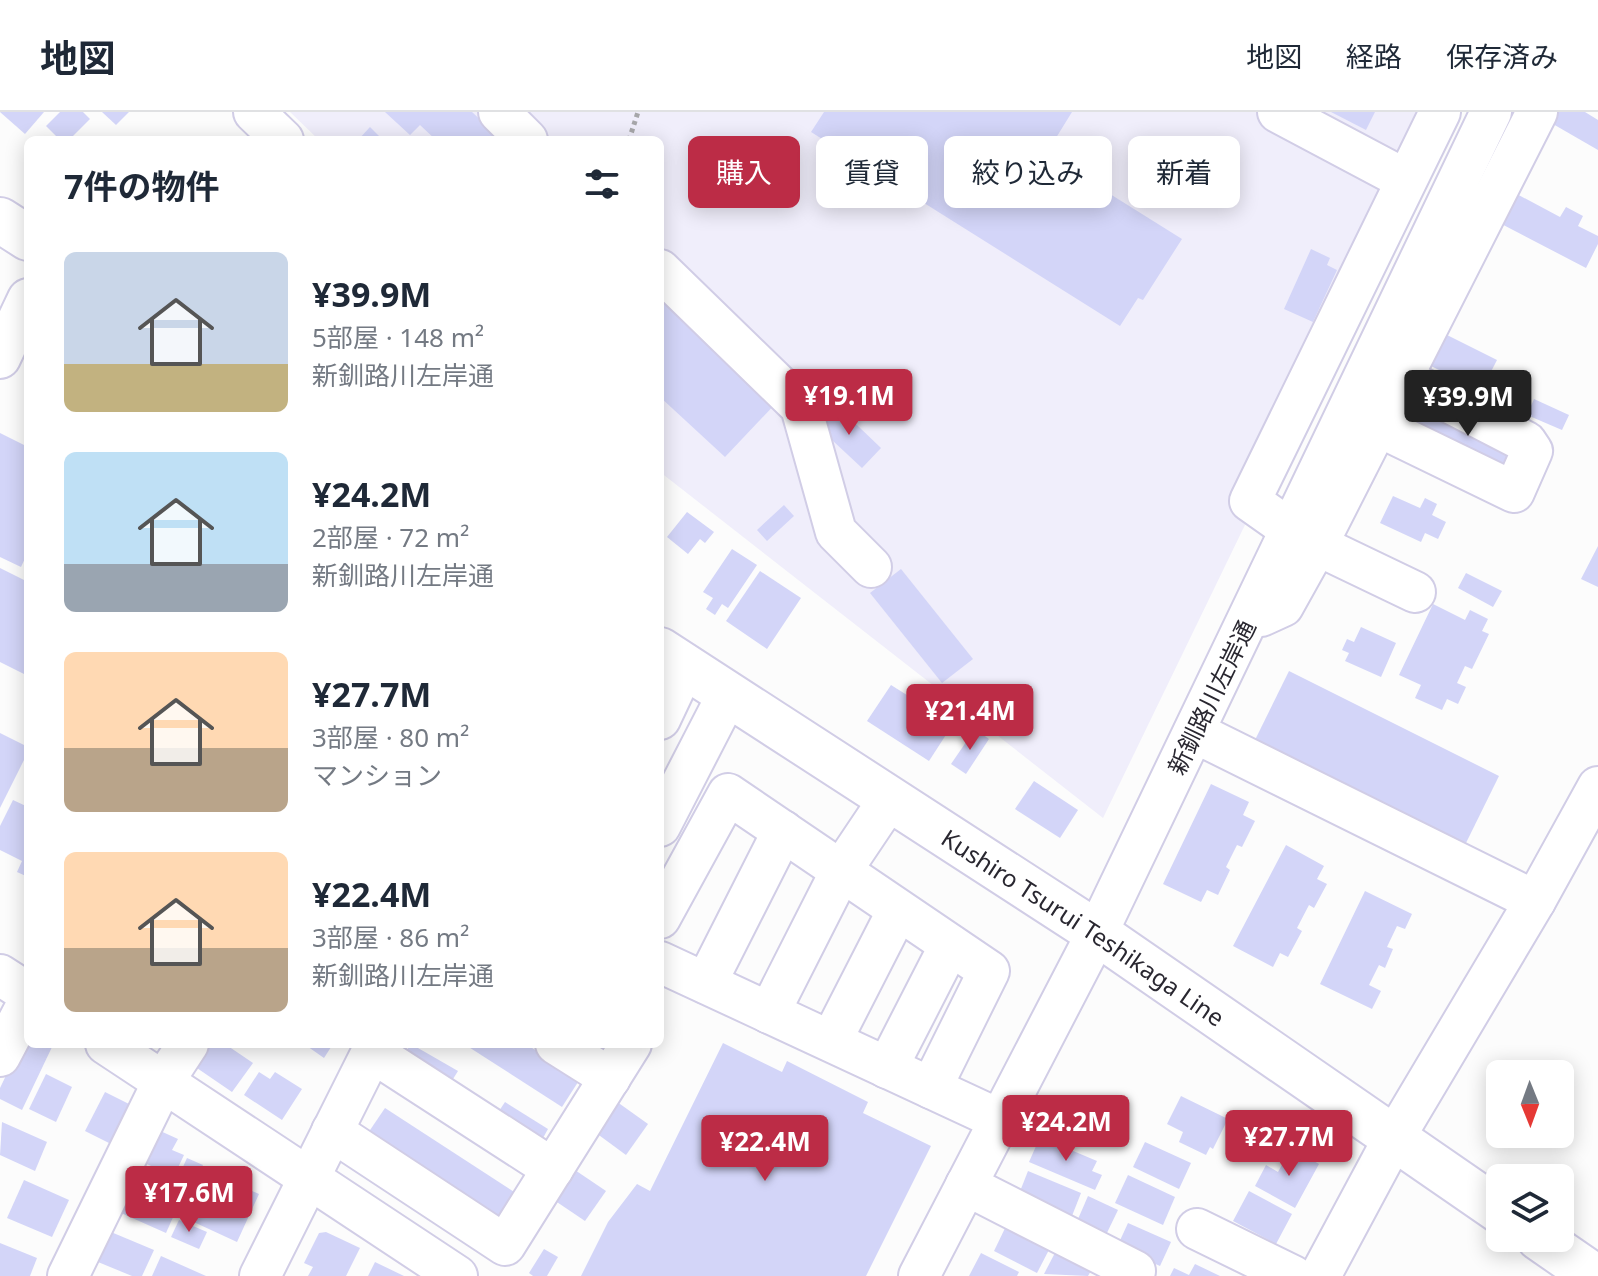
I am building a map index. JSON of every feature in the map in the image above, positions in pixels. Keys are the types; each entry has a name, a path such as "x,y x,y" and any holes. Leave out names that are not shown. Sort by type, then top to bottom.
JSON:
{"main road":[{"path":"0,220 24,235"},
{"name":"Kushiro Tsurui Teshikaga Line","path":"673,658 1097,933 1486,1201"},
{"path":"1559,1252 1594,1276"}],"street":[{"path":"254,112 279,136"},
{"path":"499,112 523,136"},
{"path":"1278,112 1406,180"},
{"path":"1415,592 1304,537 1250,501 1440,112"},
{"name":"新釧路川左岸通","path":"925,1274 966,1185 1097,933 1246,622 1304,537 1491,112"},
{"path":"1304,537 1378,426 1537,112"},
{"path":"664,274 801,407 836,532 871,567"},
{"path":"0,358 24,307"},
{"path":"1378,426 1514,492 1532,451 1526,442 1402,378"},
{"path":"664,700 673,658"},
{"path":"664,818 728,694"},
{"path":"1194,732 1535,901"},
{"path":"1320,1276 1394,1138 1535,901 1598,787"},
{"path":"664,911 728,794 989,971 931,1088"},
{"path":"769,1013 841,871 890,798"},
{"path":"706,983 783,831"},
{"path":"831,1041 898,910"},
{"path":"887,1068 950,945"},
{"path":"664,964 1000,1120"},
{"path":"0,975 24,990"},
{"path":"0,1056 24,1011"},
{"path":"112,1048 457,1276"},
{"path":"68,1276 163,1082 185,1048"},
{"path":"260,1276 374,1048 553,1169"},
{"path":"562,1048 610,1078"},
{"path":"332,1131 505,1245 629,1048"},
{"path":"966,1185 1135,1271"},
{"path":"1197,1229 1293,1276"}],"path":[{"path":"630,136 638,112"}],"shaded area":[{"path":"290,112 1445,112 1103,818 664,475 664,136 315,136"}],"pier":[{"path":"1577,1201 1598,1215 1598,1276 1535,1276 1548,1252 1574,1252 1574,1206"}],"building":[{"path":"0,112 44,112 25,134"},
{"path":"60,112 83,112 90,119 73,136 56,136 46,126"},
{"path":"102,112 129,112 116,125"},
{"path":"385,112 472,112 498,136 432,136 420,125 410,135"},
{"path":"824,112 1072,112 1057,136 944,136 944,208 1112,208 1112,195 1182,239 1143,300 1138,298 1120,326 928,205 928,136 817,136 811,132"},
{"path":"1331,112 1375,112 1366,130"},
{"path":"1551,112 1585,112 1598,120 1598,150 1546,120"},
{"path":"370,127 379,136 362,136"},
{"path":"1513,192 1560,217 1566,207 1583,216 1578,226 1598,236 1598,244 1586,268 1490,218"},
{"path":"1311,249 1330,258 1327,265 1337,270 1313,322 1284,309"},
{"path":"664,298 779,400 725,457 664,401"},
{"path":"1439,331 1497,360 1481,391 1423,362"},
{"path":"1500,374 1530,390 1520,410 1490,395"},
{"path":"1534,399 1569,415 1562,430 1527,415"},
{"path":"1426,401 1524,451 1511,475 1413,425"},
{"path":"837,406 881,448 862,468 817,426"},
{"path":"0,433 24,445 24,561 21,567 0,557"},
{"path":"1393,496 1420,508 1425,498 1437,504 1432,515 1446,522 1438,539 1425,533 1421,542 1380,523"},
{"path":"784,505 794,516 767,541 757,530"},
{"path":"687,512 714,532 705,543 700,539 688,554 667,537"},
{"path":"1598,546 1598,587 1581,579"},
{"path":"732,549 757,565 728,608 722,604 715,615 706,609 713,598 703,592"},
{"path":"0,568 24,580 24,674 0,662"},
{"path":"901,569 973,659 942,683 870,593"},
{"path":"760,571 801,598 767,649 726,621"},
{"path":"1466,573 1502,591 1493,607 1458,588"},
{"path":"1433,604 1465,620 1470,610 1488,619 1482,631 1489,634 1472,669 1465,666 1457,683 1466,687 1458,704 1447,699 1442,710 1415,698 1421,685 1399,675"},
{"path":"1361,627 1396,643 1381,677 1345,661 1349,653 1342,650 1347,639 1354,642"},
{"path":"1289,671 1499,776 1464,847 1254,742"},
{"path":"891,685 953,724 929,761 867,721"},
{"path":"975,729 989,739 966,774 951,764"},
{"path":"0,733 24,745 24,760 0,808"},
{"path":"1034,781 1078,810 1060,838 1015,809"},
{"path":"1211,784 1249,802 1243,815 1255,821 1242,847 1237,845 1226,867 1230,870 1218,895 1207,890 1201,902 1163,884"},
{"path":"13,800 24,805 24,875 17,872 22,861 0,850 0,826"},
{"path":"1286,845 1324,866 1317,879 1327,884 1314,908 1309,905 1297,928 1302,931 1288,957 1280,953 1273,967 1233,946"},
{"path":"1365,891 1412,914 1405,929 1397,926 1387,947 1393,949 1385,968 1379,965 1369,985 1381,991 1372,1009 1320,984"},
{"path":"24,1038 24,1048 52,1048 22,1110 0,1099 0,1088"},
{"path":"723,1043 782,1072 787,1061 868,1102 863,1113 931,1146 866,1276 581,1276 608,1222 637,1184 650,1191"},
{"path":"206,1048 231,1048 253,1063 232,1092 194,1066"},
{"path":"310,1048 330,1048 324,1058"},
{"path":"418,1048 458,1071 453,1079 407,1050"},
{"path":"470,1048 532,1048 580,1079 562,1107"},
{"path":"259,1072 270,1079 275,1072 302,1089 282,1120 244,1095"},
{"path":"46,1074 72,1087 56,1122 29,1109"},
{"path":"105,1092 139,1109 113,1145 85,1131"},
{"path":"1181,1096 1228,1119 1213,1149 1210,1147 1206,1155 1179,1142 1183,1132 1167,1124"},
{"path":"613,1099 648,1124 626,1155 592,1130"},
{"path":"505,1102 548,1129 543,1138 499,1111"},
{"path":"385,1108 522,1197 504,1225 366,1136"},
{"path":"2,1122 47,1142 35,1171 0,1155"},
{"path":"156,1129 178,1139 172,1150 184,1155 174,1176 142,1162"},
{"path":"1040,1137 1097,1161 1092,1171 1102,1175 1095,1190 1029,1162"},
{"path":"1145,1142 1191,1163 1179,1189 1133,1167"},
{"path":"1291,1148 1319,1164 1295,1208 1255,1186 1266,1165 1278,1172"},
{"path":"187,1158 203,1165 193,1187 177,1180"},
{"path":"569,1166 606,1191 585,1221 548,1196"},
{"path":"1028,1171 1081,1193 1070,1221 1017,1199"},
{"path":"1128,1175 1175,1197 1163,1225 1115,1203"},
{"path":"204,1177 240,1194 243,1187 259,1194 237,1242 185,1218"},
{"path":"24,1180 69,1200 52,1237 7,1218"},
{"path":"133,1186 178,1206 166,1233 121,1213"},
{"path":"1249,1191 1292,1214 1276,1244 1233,1221"},
{"path":"1088,1196 1118,1210 1104,1239 1075,1226"},
{"path":"179,1220 207,1232 199,1249 171,1237"},
{"path":"1008,1222 1052,1244 1037,1273 994,1251"},
{"path":"1128,1223 1171,1242 1160,1266 1117,1247"},
{"path":"111,1232 154,1250 142,1276 132,1276 98,1262"},
{"path":"326,1232 360,1248 346,1276 308,1276 313,1267 304,1263 319,1233"},
{"path":"0,1243 37,1258 30,1276 0,1276"},
{"path":"544,1249 558,1257 547,1276 533,1276 529,1273"},
{"path":"1057,1249 1093,1267 1088,1276 1044,1274"},
{"path":"981,1253 1019,1272 1017,1276 969,1276"},
{"path":"161,1256 206,1276 152,1276"},
{"path":"375,1262 404,1276 368,1276"},
{"path":"1195,1264 1220,1276 1170,1276 1174,1268 1189,1275"}]}
